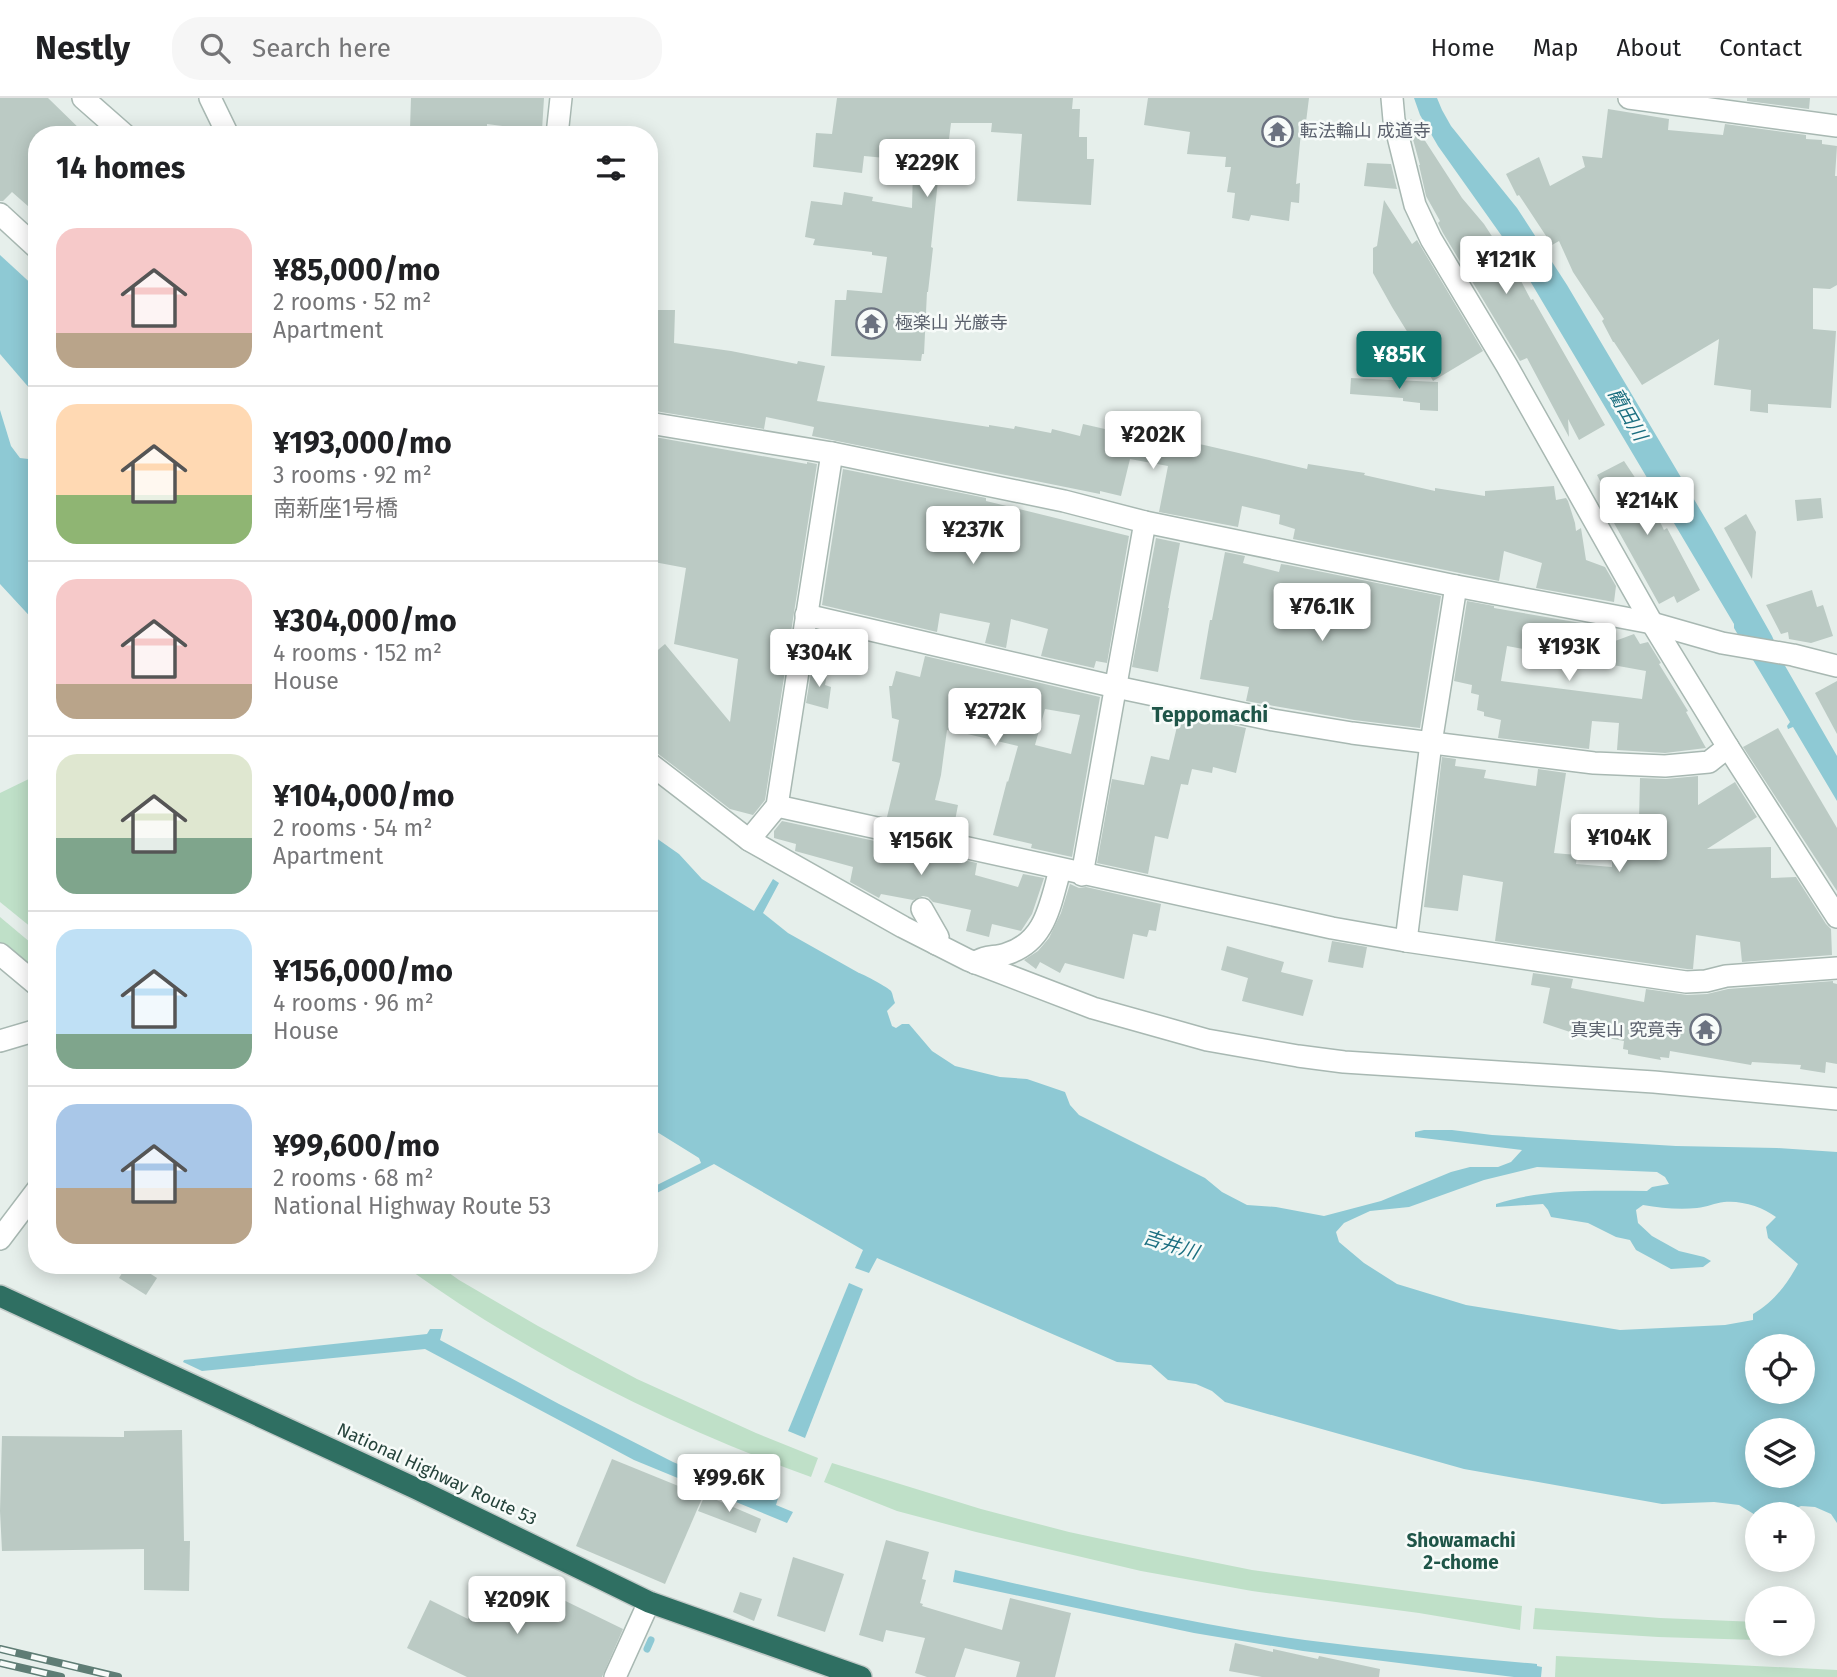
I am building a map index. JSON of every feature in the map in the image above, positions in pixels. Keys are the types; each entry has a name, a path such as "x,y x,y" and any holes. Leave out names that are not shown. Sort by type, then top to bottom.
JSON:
{"highway":[{"name":"National Highway Route 53","path":"0,1296 404,1483 649,1602 861,1677"}],"street":[{"path":"83,98 115,126"},
{"path":"210,98 224,126"},
{"path":"558,126 561,98"},
{"path":"1392,98 1394,120 1415,205 1432,239 1652,623 1837,916"},
{"path":"1629,98 1837,126"},
{"path":"0,214 28,240"},
{"path":"658,424 832,453 1063,501 1144,522 1652,623 1722,643 1793,655 1837,666"},
{"path":"750,840 777,806 832,453"},
{"path":"1082,874 1144,522"},
{"path":"1406,941 1456,586"},
{"path":"806,615 1116,687 1273,720 1352,733 1594,763 1665,766 1709,762 1728,747"},
{"path":"658,770 750,840 936,944 975,963 1093,1008 1206,1040 1343,1062 1654,1082 1837,1099"},
{"path":"777,806 1060,870 1332,928 1406,941 1686,982 1726,976 1837,968"},
{"path":"975,963 980,958 1011,953 1034,937 1045,921 1060,870"},
{"path":"922,909 938,937 936,944"},
{"path":"0,954 28,977"},
{"path":"0,1041 28,1033"},
{"path":"0,1239 28,1202"},
{"path":"615,1677 649,1602"}],"green space":[{"path":"28,779 28,925 0,902 0,793"},
{"path":"0,917 28,940 28,968 0,945"},
{"path":"416,1274 451,1274 538,1326 637,1379 818,1458 811,1477 704,1435 652,1411 549,1358"},
{"path":"832,1463 981,1509 1148,1549 1252,1570 1522,1606 1520,1630 1419,1613 1252,1591 1141,1571 976,1532 897,1511 824,1482"},
{"path":"1535,1608 1745,1622 1745,1640 1658,1637 1533,1629"},
{"path":"1556,1656 1837,1670 1837,1677 1555,1677"}],"water":[{"name":"藺田川","path":"1414,98 1437,98 1451,126 1517,208 1567,285 1711,528 1837,756 1837,801 1793,727 1788,729 1790,722 1734,624 1511,249 1438,146 1420,115"},
{"path":"0,255 28,281 28,387 0,354"},
{"path":"0,410 11,446 20,458 28,459 28,614 0,584"},
{"name":"吉井川","path":"658,839 679,854 702,879 754,911 773,879 779,883 763,913 788,933 889,989 895,1003 887,1011 892,1026 896,1028 909,1024 932,1051 955,1066 1000,1077 1027,1079 1065,1092 1070,1105 1079,1115 1205,1178 1222,1192 1247,1205 1276,1207 1324,1216 1381,1201 1451,1172 1470,1167 1498,1167 1511,1162 1522,1150 1415,1137 1415,1132 1424,1130 1676,1146 1837,1152 1837,1523 1831,1514 1815,1507 1815,1502 1745,1502 1745,1509 1739,1505 1714,1502 1662,1504 1464,1469 1225,1402 1212,1391 1196,1384 1168,1380 1151,1365 1117,1362 877,1258 869,1273 855,1268 863,1250 714,1164 658,1192 658,1184 701,1163 699,1158 658,1133","holes":["1537,1167 1657,1172 1665,1177 1669,1184 1652,1187 1647,1191 1533,1195 1496,1204 1496,1207 1543,1204 1551,1217 1588,1223 1616,1237 1630,1240 1636,1250 1671,1269 1703,1267 1711,1261 1679,1251 1652,1236 1638,1223 1636,1210 1643,1205 1684,1209 1731,1202 1765,1210 1776,1217 1766,1227 1768,1238 1798,1264 1779,1292 1753,1314 1753,1320 1725,1325 1620,1330 1466,1305 1397,1284 1364,1263 1339,1242 1336,1232 1344,1223 1370,1211 1409,1207 1484,1180"]},
{"path":"849,1283 863,1289 805,1438 788,1431"},
{"path":"430,1329 443,1329 440,1340 673,1462 761,1499 766,1489 779,1495 776,1505 793,1512 787,1523 634,1460 425,1349 202,1371 183,1362 427,1334"},
{"path":"955,1570 1217,1626 1363,1647 1537,1664 1542,1667 1541,1677 1514,1677 1303,1651 1194,1633 953,1582"}],"building":[{"path":"0,98 48,98 77,126 28,126 28,206 12,192 0,201"},
{"path":"411,98 544,98 542,126 410,126"},
{"path":"837,98 1073,98 1072,109 1080,109 1079,137 1087,137 1087,159 1094,159 1091,205 1017,201 1022,134 991,132 992,123 951,123 945,171 939,171 924,354 921,361 831,356 835,300 846,300 847,290 882,293 887,257 872,255 872,252 813,245 815,239 805,237 811,201 842,205 844,192 873,197 872,201 912,208 913,168 907,167 907,160 864,156 862,173 813,167 816,133 832,134"},
{"path":"1148,98 1309,98 1306,122 1302,122 1296,184 1300,183 1299,203 1291,202 1289,221 1251,215 1249,221 1232,218 1235,193 1227,192 1231,167 1225,167 1226,157 1187,154 1190,132 1144,125"},
{"path":"1747,98 1810,98 1809,109 1747,101"},
{"path":"1608,109 1669,119 1668,130 1723,135 1725,124 1806,135 1806,139 1822,140 1822,144 1837,146 1837,285 1830,289 1813,288 1813,329 1836,331 1831,408 1768,404 1768,413 1750,411 1751,390 1714,385 1719,339 1642,385 1613,342 1602,321 1604,319 1573,272 1559,241 1552,245 1519,195 1517,196 1506,174 1539,157 1550,186 1585,167 1582,156 1602,158"},
{"path":"1411,119 1462,198 1484,224 1531,300 1533,299 1605,425 1579,440 1568,419 1569,437 1527,358 1520,361 1438,223 1440,221 1426,196 1408,121"},
{"path":"1367,163 1391,164 1397,189 1364,186"},
{"path":"1384,200 1412,244 1417,240 1483,351 1433,381 1416,346 1373,273 1373,248 1377,246"},
{"path":"658,310 675,310 674,343 797,364 798,361 825,366 817,401 989,427 1014,429 1015,426 1051,433 1052,429 1080,436 1083,424 1153,440 1154,436 1204,445 1307,469 1308,464 1365,473 1364,475 1435,491 1435,488 1485,496 1485,491 1554,486 1556,500 1566,498 1576,531 1581,528 1586,560 1605,567 1616,586 1614,602 1536,588 1542,563 1504,551 1499,581 1293,539 1295,529 1279,524 1280,515 1242,506 1238,527 1159,512 1168,466 1130,459 1121,496 812,436 814,427 766,417 764,429 658,411"},
{"path":"1351,378 1438,382 1438,411 1420,410 1420,403 1403,401 1403,398 1350,394"},
{"path":"658,438 817,464 765,800 753,815 730,809 658,754 658,650 665,644 730,722 738,659 674,644 686,568 658,563"},
{"path":"1624,461 1646,494 1664,530 1667,528 1700,590 1677,603 1674,596 1659,604 1614,523 1619,523 1611,508 1614,507 1597,475"},
{"path":"843,469 986,498 986,501 1129,536 1107,663 1096,661 1094,668 1041,656 1048,629 1011,619 1006,648 985,643 990,623 940,613 937,632 822,605"},
{"path":"1821,498 1823,518 1797,521 1795,500"},
{"path":"1746,514 1756,532 1752,579 1724,528"},
{"path":"1156,538 1180,543 1158,672 1132,667"},
{"path":"1225,552 1245,556 1243,563 1279,572 1281,564 1288,565 1441,596 1420,728 1354,720 1246,701 1249,687 1200,679"},
{"path":"1812,590 1817,607 1823,605 1833,636 1811,643 1789,639 1788,632 1781,634 1766,605"},
{"path":"1467,601 1610,628 1607,644 1634,634 1640,644 1648,642 1706,748 1665,753 1617,750 1619,723 1592,721 1589,749 1498,738 1501,720 1484,716 1484,712 1477,710 1479,695 1471,693 1472,685 1454,681","holes":["1507,646 1646,671 1642,699 1501,681"]},
{"path":"925,656 1100,697 1072,857 1031,848 1032,844 993,835 1018,746 959,732 947,730 935,800 958,805 953,831 887,817 900,763 892,761 899,720 892,718 889,686 892,686 896,671 920,677","holes":["1045,709 1080,715 1071,754 1035,745"]},
{"path":"812,667 828,669 825,685 831,687 828,709 806,703"},
{"path":"1837,681 1837,734 1815,693"},
{"path":"1180,714 1246,728 1236,773 1213,767 1212,773 1192,769 1188,785 1181,784 1168,839 1155,836 1148,874 1097,863 1112,779 1144,785 1151,756 1169,760"},
{"path":"1778,728 1837,828 1837,891 1743,747"},
{"path":"1442,757 1456,759 1455,766 1486,770 1484,778 1536,786 1538,769 1566,773 1554,853 1577,855 1576,864 1612,867 1612,854 1617,855 1619,819 1639,820 1640,778 1698,776 1698,805 1735,782 1757,817 1707,849 1771,847 1771,878 1796,877 1831,929 1832,955 1742,962 1740,942 1696,935 1693,969 1687,969 1495,941 1503,882 1463,875 1458,911 1424,907"},
{"path":"782,821 977,863 975,875 1018,887 1023,874 1044,878 1032,914 1021,931 992,924 989,937 966,931 971,910 933,902 923,896 913,900 881,894 879,898 850,882 853,867 795,851 796,844 774,838 774,831"},
{"path":"1070,884 1161,904 1156,931 1149,930 1147,937 1133,934 1124,979 1065,963 1060,973 1040,962 1036,969 1024,960 1038,951 1049,938 1061,913"},
{"path":"1332,941 1367,947 1363,968 1328,962"},
{"path":"1227,946 1284,962 1281,972 1313,980 1303,1016 1242,1001 1248,978 1221,970"},
{"path":"1533,973 1573,979 1571,988 1644,1002 1646,989 1687,995 1833,981 1837,984 1837,1064 1826,1062 1825,1073 1800,1069 1801,1065 1752,1062 1751,1065 1670,1051 1669,1058 1660,1057 1661,1060 1628,1054 1628,1050 1623,1049 1624,1041 1585,1034 1585,1037 1543,1023 1550,988 1531,985"},
{"path":"121,1274 151,1274 157,1278 146,1295 119,1278"},
{"path":"182,1430 184,1541 190,1541 189,1591 144,1590 144,1549 2,1551 2,1436 124,1437 124,1431"},
{"path":"612,1459 703,1496 665,1584 576,1546"},
{"path":"705,1495 761,1519 756,1533 698,1511"},
{"path":"886,1540 929,1552 922,1579 926,1580 920,1603 922,1606 1002,1630 1010,1598 1071,1613 1055,1677 1016,1677 1020,1662 965,1648 955,1677 927,1677 915,1673 925,1638 886,1630 883,1642 859,1635"},
{"path":"793,1557 844,1574 825,1632 777,1616"},
{"path":"489,1576 529,1593 531,1589 543,1594 545,1591 623,1629 602,1677 467,1677 407,1648 430,1600 468,1619"},
{"path":"740,1592 762,1599 754,1621 733,1612"},
{"path":"1235,1643 1273,1652 1273,1649 1318,1659 1319,1656 1380,1669 1379,1677 1262,1677 1229,1671"}],"waterway":[{"path":"647,1649 651,1640"}],"railway":[{"path":"0,1649 118,1677"},
{"path":"0,1663 61,1677"}],"place":[{"name":"転法輪山 成道寺","path":"1277,131"},
{"name":"極楽山 光厳寺","path":"872,323"},
{"name":"真実山 究竟寺","path":"1706,1030"}],"district":[{"name":"Teppomachi","path":"1210,715"},
{"name":"Showamachi 2-chome","path":"1461,1551"}]}
